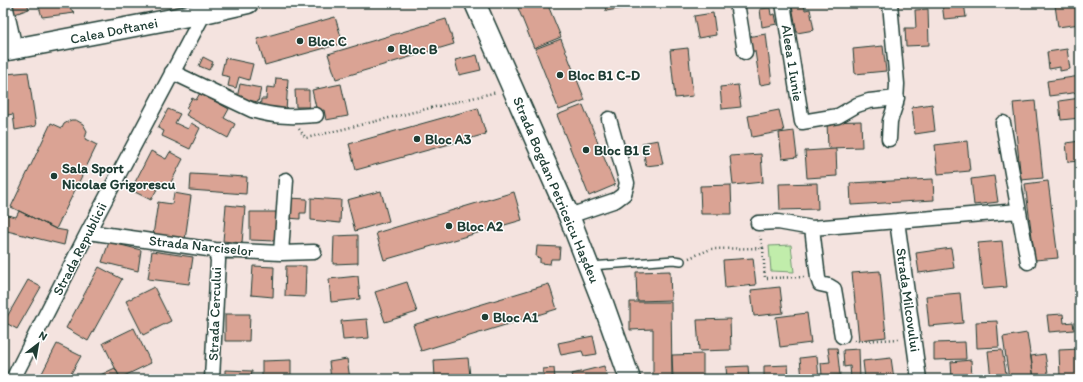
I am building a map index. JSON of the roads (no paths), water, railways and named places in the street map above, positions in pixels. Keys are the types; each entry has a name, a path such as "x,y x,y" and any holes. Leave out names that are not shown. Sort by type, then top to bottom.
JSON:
{"street":[{"name":"Calea Doftanei","path":"8,50 204,13 248,3"},
{"name":"Strada Bogdan Petriceicu Hașdeu","path":"475,3 569,216 589,266 630,379"},
{"path":"737,3 745,52"},
{"name":"Aleea 1 Iunie","path":"783,3 802,122 838,116 857,105 869,101 897,98"},
{"path":"890,3 897,84 897,98 890,121 890,139"},
{"path":"3,9 8,50"},
{"name":"Strada Republicii","path":"13,379 88,232 204,13"},
{"path":"172,72 238,104 266,114 290,117 316,116"},
{"path":"569,216 616,200 624,194 627,183 609,119"},
{"path":"1002,123 1028,262"},
{"path":"281,253 286,180"},
{"path":"758,223 778,222 812,228 1019,211"},
{"name":"Strada Milcovului","path":"897,221 919,379"},
{"path":"812,228 818,278 820,284 834,289 842,336"},
{"name":"Strada Narciselor","path":"88,232 215,250 281,253 314,252"},
{"name":"Strada Cercului","path":"212,379 218,260 215,250"}],"lane":[{"path":"589,266 674,260 681,261"}],"place":[{"name":"Bloc C","path":"300,41"},
{"name":"Bloc B","path":"391,49"},
{"name":"Bloc B1 C-D","path":"560,75"},
{"name":"Bloc A3","path":"417,139"},
{"name":"Bloc B1 E","path":"586,150"},
{"name":"Sala Sport Nicolae Grigorescu","path":"54,176"},
{"name":"Bloc A2","path":"449,226"},
{"name":"Bloc A1","path":"485,317"}]}
